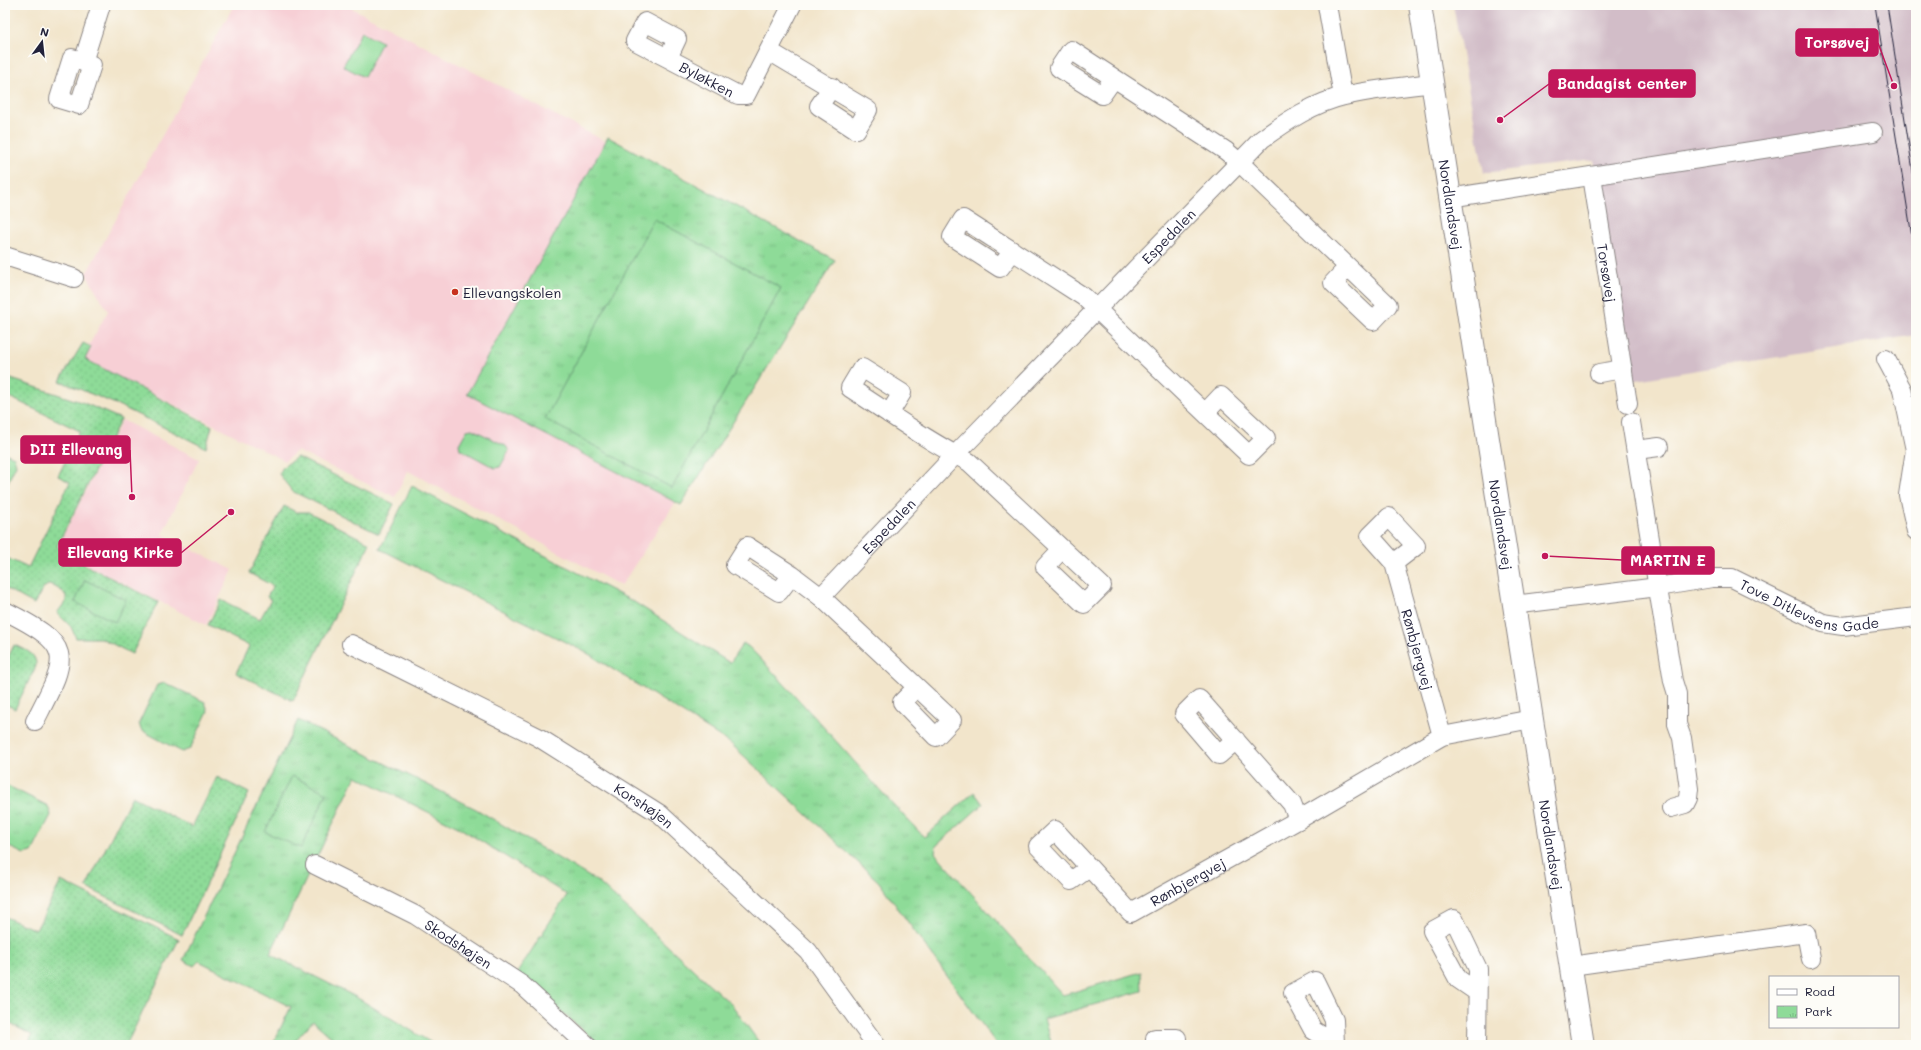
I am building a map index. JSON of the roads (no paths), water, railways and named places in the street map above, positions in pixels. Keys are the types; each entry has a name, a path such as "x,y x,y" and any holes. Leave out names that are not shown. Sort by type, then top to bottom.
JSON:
{"street":[{"path":"83,62 100,5"},
{"name":"Byløkken","path":"668,58 738,95 746,95 792,5"},
{"path":"1327,5 1343,96"},
{"name":"Nordlandsvej","path":"1420,5 1449,198 1583,1045"},
{"path":"769,51 832,87"},
{"path":"1114,78 1240,162 1348,267"},
{"name":"Espedalen","path":"821,597 955,455 1262,139 1289,119 1343,96 1432,83"},
{"path":"1449,198 1873,132"},
{"name":"Torsøvej","path":"1592,176 1628,404"},
{"path":"1013,251 1084,297 1205,413"},
{"path":"5,256 74,278"},
{"path":"1886,359 1902,389 1915,450 1908,495 1916,532"},
{"path":"1599,373 1623,369"},
{"path":"889,414 955,455 969,462 1062,550"},
{"path":"1631,422 1673,681 1677,694 1677,724 1682,738 1689,792 1685,804 1671,808"},
{"path":"1636,450 1659,447"},
{"name":"Rønbjergvej","path":"1394,563 1442,736"},
{"path":"792,575 821,597 917,686"},
{"name":"Tove Ditlevsens Gade","path":"1514,606 1658,587 1712,578 1732,578 1823,623 1843,626 1916,617"},
{"path":"5,611 46,634 57,647 59,654 60,662 56,679 35,721"},
{"name":"Korshøjen","path":"351,644 538,737 660,814 808,951 876,1045"},
{"name":"Rønbjergvej","path":"1089,868 1131,913 1298,820 1442,736 1532,719"},
{"path":"1236,740 1292,804 1298,820"},
{"name":"Skodshøjen","path":"315,865 415,915 522,985 587,1045"},
{"path":"1571,966 1806,933 1811,960"},
{"path":"1477,992 1477,1045"},
{"path":"1155,1045 1155,1038 1177,1038 1177,1045"}],"tram line":[{"path":"1875,5 1916,262"},
{"path":"1887,5 1916,190"}],"place":[{"name":"Torsøvej","path":"1894,86"},
{"name":"Bandagist center","path":"1500,120"},
{"name":"Ellevangskolen","path":"455,292"},
{"name":"DII Ellevang","path":"132,497"},
{"name":"Ellevang Kirke","path":"231,512"},
{"name":"MARTIN E","path":"1545,556"}]}
